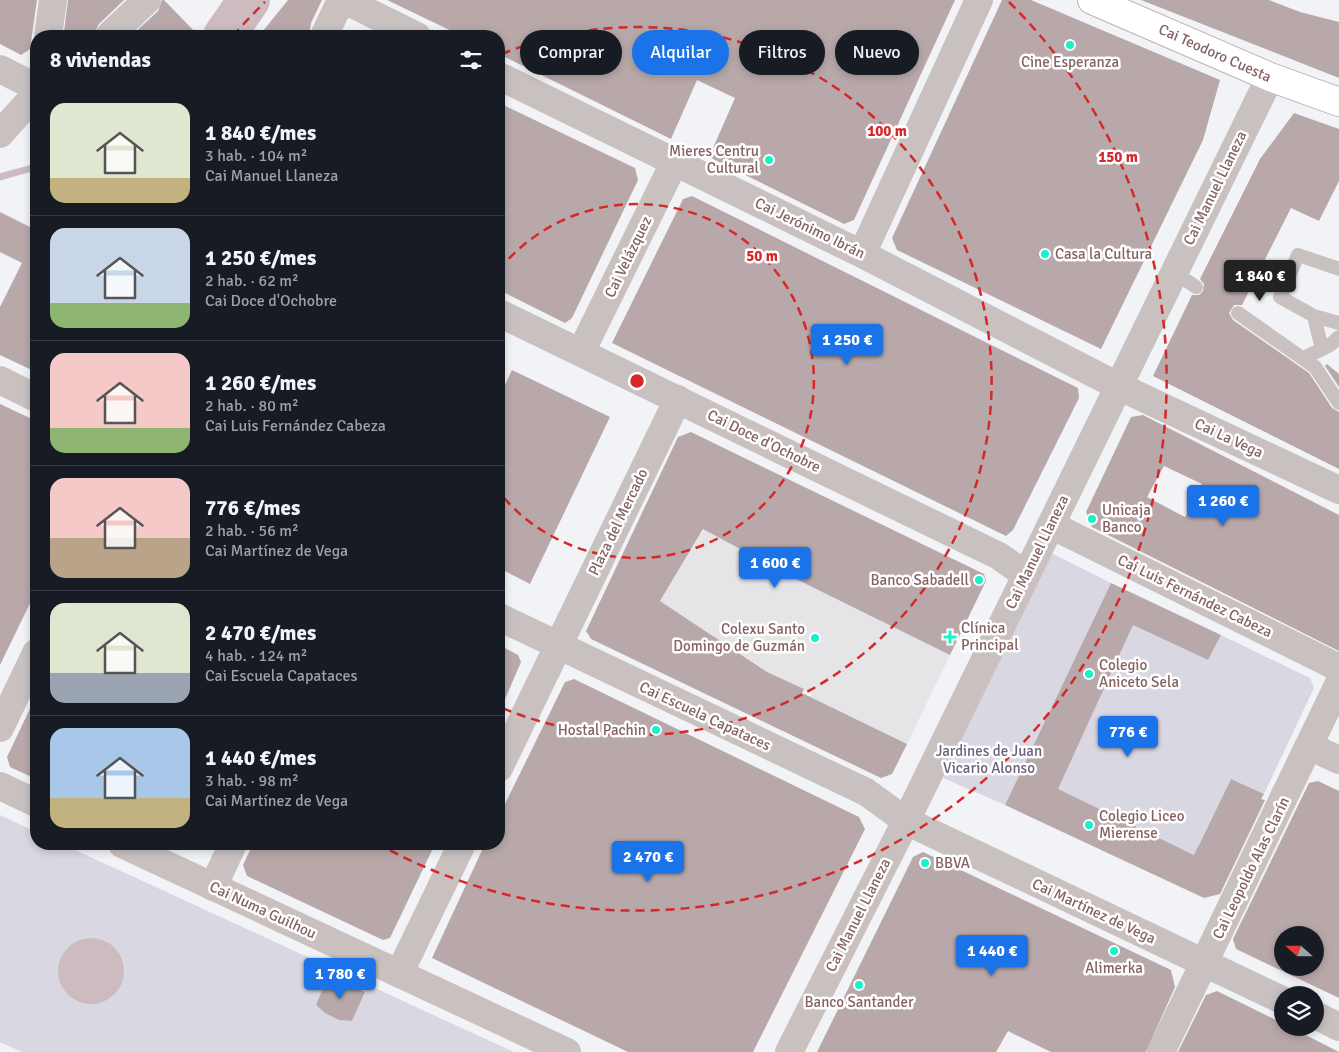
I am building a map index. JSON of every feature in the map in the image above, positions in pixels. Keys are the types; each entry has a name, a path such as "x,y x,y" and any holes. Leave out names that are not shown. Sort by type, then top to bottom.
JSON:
{"street":[{"path":"49,30 53,0"},
{"path":"115,30 147,0"},
{"path":"862,254 979,0"},
{"name":"Cai Teodoro Cuesta","path":"1092,0 1270,77 1339,102"},
{"path":"328,30 346,1"},
{"path":"334,30 346,1"},
{"path":"346,1 406,30"},
{"path":"0,69 30,84"},
{"name":"Cai Manuel Llaneza","path":"789,1052 906,821 1118,386 1185,280 1270,77"},
{"name":"Cai Jerónimo Ibrán","path":"505,79 862,254 1118,386"},
{"path":"0,134 30,101"},
{"name":"Cai Velázquez","path":"581,352 675,161"},
{"name":"Cai Doce d'Ochobre","path":"505,316 999,556 1026,575"},
{"path":"0,380 30,389"},
{"name":"Cai La Vega","path":"1118,386 1339,490"},
{"name":"Plaza del Mercado","path":"505,756 678,399"},
{"name":"Cai Luis Fernández Cabeza","path":"1051,525 1339,668"},
{"name":"Cai Escuela Capataces","path":"505,620 866,792 906,821"},
{"path":"0,728 30,666"},
{"name":"Cai Leopoldo Alas Clarín","path":"1161,1052 1339,683"},
{"path":"1309,746 1339,760"},
{"path":"0,786 30,800"},
{"name":"Cai Martínez de Vega","path":"906,821 1274,996"},
{"name":"Cai Numa Guilhou","path":"135,850 567,1052"},
{"path":"213,887 231,850"},
{"path":"399,974 459,850"},
{"path":"1324,1020 1339,1027"}],"lane":[{"path":"1339,269 1298,255 1280,297 1314,316 1339,323"},
{"path":"1238,313 1315,367 1339,403"},
{"path":"1314,316 1322,350"},
{"path":"1304,358 1322,350 1339,337"}],"shaded area":[{"name":"Colexu Santo Domingo de Guzmán","path":"704,529 802,582 950,655 907,744 810,697 812,693 767,672 660,601"},
{"path":"85,938 97,938 109,943 119,953 124,965 122,984 109,999 97,1004 85,1004 73,999 63,989 58,977 58,965 63,953 73,943"}],"green space":[{"name":"Jardines de Juan Vicario Alonso","path":"1051,553 1111,583 1005,805 943,778"},
{"path":"1123,620 1208,660 1221,635 1310,678 1314,688 1264,794 1231,779 1199,844 1201,858 1057,790"},
{"path":"0,815 30,829 30,850 75,850 514,1052 22,1052 0,1042","holes":["89,938 107,942 72,944","328,976 365,992 352,1021 333,1016 324,1012 316,1005"]}],"building":[{"path":"0,0 37,0 33,30 30,30 30,49 21,55 0,44"},
{"path":"68,0 124,0 98,25 96,30 64,30"},
{"path":"162,0 164,0 193,30 137,30 158,11"},
{"path":"288,0 322,0 311,23 310,30 264,30"},
{"path":"387,0 955,0 854,220 844,224 709,157 735,98 697,80 671,139 541,75 622,75 622,30 520,30 520,64 505,57 505,30 450,30"},
{"path":"1002,0 1031,0 1220,80 1203,140 1101,349 897,250 892,238"},
{"path":"1141,0 1269,0 1300,12 1339,22 1339,78"},
{"path":"505,106 635,168 638,180 572,318 565,323 505,293"},
{"path":"1294,113 1339,129 1339,181 1319,221 1291,208 1242,305 1234,305 1229,313 1233,320 1309,373 1332,408 1339,412 1339,469 1153,376 1192,295 1199,295 1203,291 1204,284 1200,279 1260,159"},
{"path":"692,196 1078,388 1079,398 1013,530 1006,536 612,343 683,199"},
{"path":"0,212 30,227 30,369 0,355 0,307 22,263 0,252"},
{"path":"1327,364 1339,374 1339,387 1325,366"},
{"path":"512,370 610,417 530,584 505,571 505,385"},
{"path":"0,404 30,418 30,603 0,665"},
{"path":"1143,415 1339,515 1339,651 1092,527 1086,512 1131,417","holes":["1164,466 1202,484 1185,517 1147,497"]},
{"path":"691,432 984,574 986,581 950,655 802,582 703,529 660,601 767,672 804,689 802,693 907,744 892,774 881,778 591,639 586,631 678,437"},
{"path":"1111,583 1221,635 1208,660 1133,625 1058,789 1194,855 1231,779 1264,794 1261,799 1265,800 1220,894 1204,898 1005,805"},
{"path":"505,648 518,655 521,662 505,699"},
{"path":"574,679 859,817 865,829 753,1052 628,1052 432,958 482,850 505,850 505,804 565,682"},
{"path":"30,709 30,776 10,767 7,757"},
{"path":"1318,781 1339,791 1339,998 1324,991 1324,986 1314,986 1293,976 1324,976 1324,926 1274,926 1274,967 1236,949 1233,939 1309,783"},
{"path":"250,850 432,850 390,938 383,940 247,876 243,865"},
{"path":"923,852 1171,970 1175,987 1146,1052 1051,1052 1008,1031 996,1052 817,1052 913,857"},
{"path":"328,976 365,992 352,1021 339,1020 325,1013 316,1005"},
{"path":"1217,991 1274,1019 1274,1036 1308,1036 1339,1052 1178,1052 1206,995"}],"waterway":[{"path":"228,30 249,0"},
{"path":"0,177 30,169"}],"place":[{"name":"Cine Esperanza","path":"1070,45"},
{"name":"Mieres Centru Cultural","path":"769,160"},
{"name":"Casa la Cultura","path":"1045,254"},
{"name":"Unicaja Banco","path":"1092,519"},
{"name":"Banco Sabadell","path":"979,580"},
{"name":"Clínica Principal","path":"950,637"},
{"name":"Colexu Santo Domingo de Guzmán","path":"815,638"},
{"name":"Colegio Aniceto Sela","path":"1089,674"},
{"name":"Hostal Pachin","path":"656,730"},
{"name":"Colegio Liceo Mierense","path":"1089,825"},
{"name":"BBVA","path":"925,863"},
{"name":"Alimerka","path":"1114,951"},
{"name":"Banco Santander","path":"859,985"}]}
